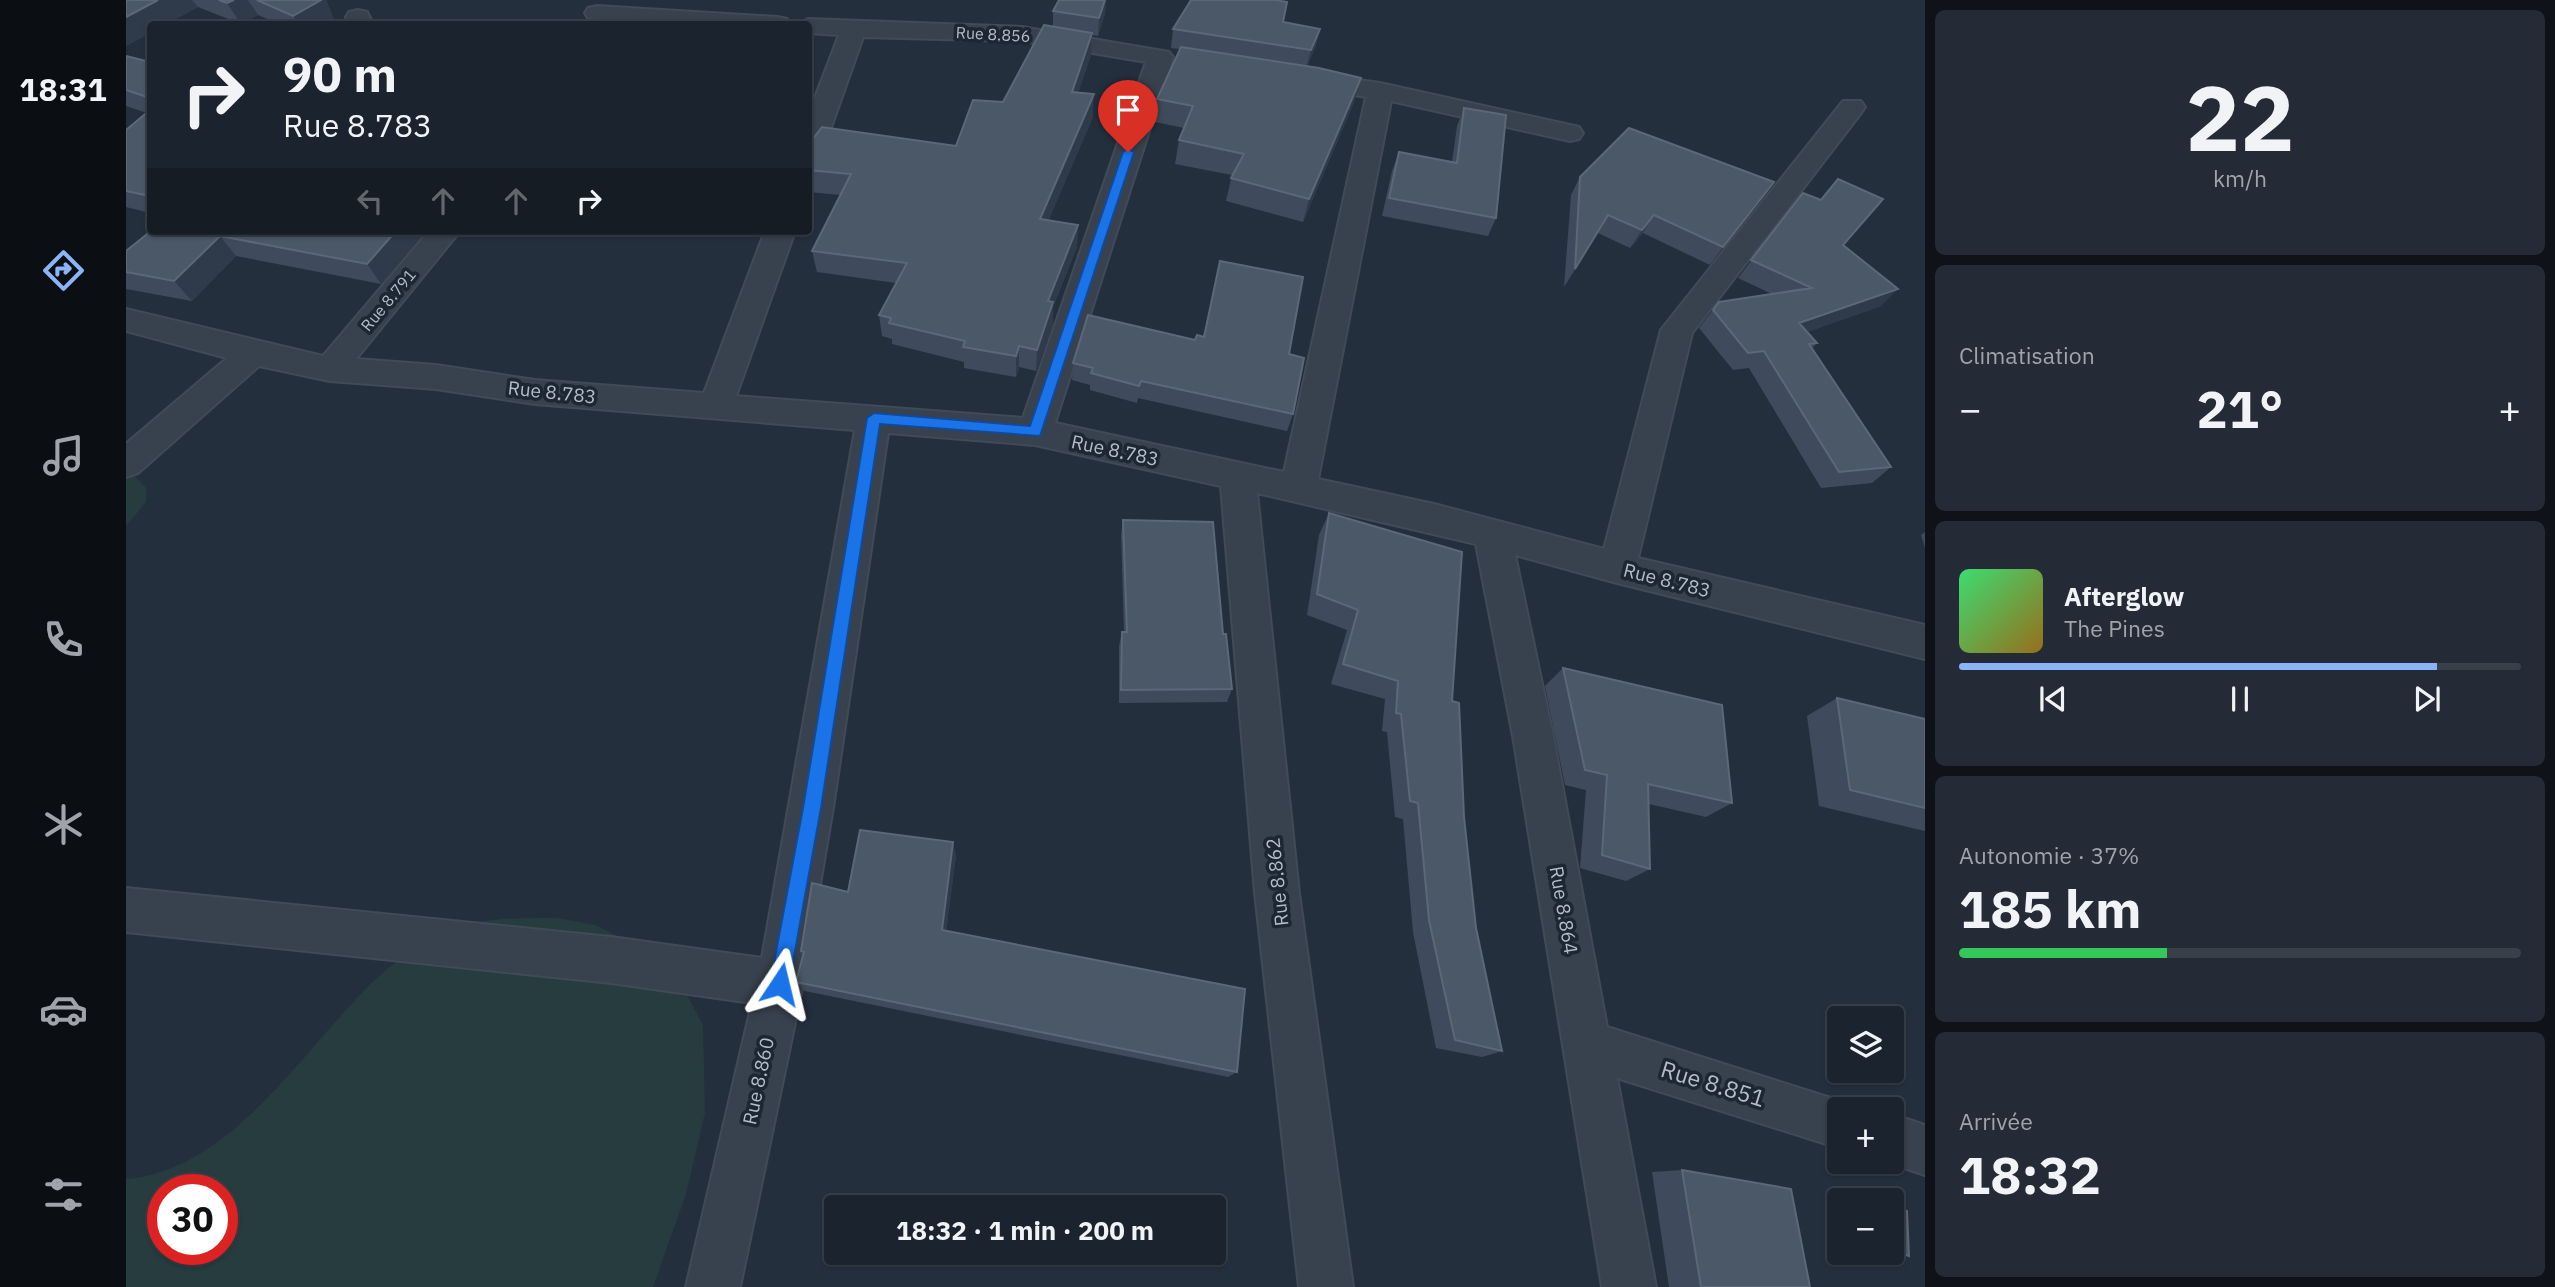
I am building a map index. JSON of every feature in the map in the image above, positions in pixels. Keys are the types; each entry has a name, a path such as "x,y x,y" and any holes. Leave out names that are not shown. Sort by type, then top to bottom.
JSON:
{"street":[{"path":"596,13 728,21"},
{"name":"Rue 8.856","path":"812,26 1023,34 1187,61"},
{"path":"812,142 854,29"},
{"path":"1035,432 1160,57"},
{"path":"1282,77 1380,91 1570,133"},
{"path":"1298,490 1380,91"},
{"path":"1617,568 1677,330 1852,107"},
{"name":"Rue 8.791","path":"330,369 442,235"},
{"path":"716,405 779,235"},
{"name":"Rue 8.783","path":"126,320 253,353 330,369 436,377 535,392 1035,432 1492,533 1617,568 1925,642"},
{"path":"126,464 253,353"},
{"name":"Rue 8.860","path":"713,1287 780,984 812,808 874,418"},
{"name":"Rue 8.862","path":"1238,477 1277,893 1326,1287"},
{"name":"Rue 8.864","path":"1492,533 1533,736 1629,1287"},
{"path":"126,910 611,960 780,984"},
{"name":"Rue 8.851","path":"1588,1045 1827,1119"},
{"path":"1904,1143 1925,1150"}],"green space":[{"path":"126,467 146,488 146,502 126,526"},
{"path":"558,918 595,925 643,949 688,997 703,1025 705,1113 686,1194 653,1287 126,1287 126,1179 147,1175 147,1265 238,1265 238,1174 150,1174 165,1171 201,1153 234,1129 265,1100 377,978 392,966 443,934 471,924 500,919"}],"building":[{"path":"126,0 158,0 126,17"},
{"path":"257,0 321,0 293,16"},
{"path":"1059,0 1105,0 1099,18 1053,11"},
{"path":"1191,0 1287,2 1283,22 1320,29 1311,50 1173,29"},
{"path":"1044,25 1092,33 1072,92 1094,94 1040,219 1078,225 1048,301 1053,302 1037,350 1019,346 1016,356 963,347 965,341 889,323 891,318 879,315 907,263 812,251 851,174 812,170 812,140 822,127 956,146 973,100 1003,102"},
{"path":"1181,47 1319,68 1361,78 1309,199 1231,178 1244,154 1179,140 1193,106 1157,99"},
{"path":"126,56 147,61 147,97 126,90"},
{"path":"1464,108 1506,115 1496,218 1389,198 1399,152 1457,163"},
{"path":"147,112 147,195 126,191 126,130"},
{"path":"1629,128 1774,182 1723,247 1654,215 1642,230 1608,215 1575,269 1580,177"},
{"path":"1838,179 1883,199 1843,245 1898,289 1799,323 1817,343 1809,344 1891,467 1839,472 1764,351 1748,353 1713,310 1719,302 1812,288 1751,260 1803,193 1821,200"},
{"path":"147,234 392,235 367,264 220,236 174,281 126,272 126,251"},
{"path":"1220,261 1303,277 1289,354 1304,358 1293,414 1141,381 1139,386 1091,373 1093,368 1073,363 1088,315 1195,340 1197,335 1204,337"},
{"path":"1329,513 1462,552 1452,701 1459,703 1464,817 1476,928 1502,1051 1455,1040 1429,920 1418,803 1410,801 1401,714 1396,713 1398,681 1343,664 1358,610 1317,594"},
{"path":"1123,520 1213,522 1223,634 1226,634 1232,689 1121,690 1122,632 1127,632"},
{"path":"1563,668 1722,705 1732,803 1648,784 1650,869 1602,855 1607,775 1585,770"},
{"path":"1837,698 1925,719 1925,808 1850,790"},
{"path":"860,830 953,842 942,930 1245,989 1237,1072 796,982 804,952 801,951 812,883 848,892"},
{"path":"1682,1170 1791,1189 1810,1287 1701,1287"},
{"path":"1904,1210 1907,1211 1909,1256 1904,1254"}],"route":[{"path":"780,984 812,808 874,418 1035,432 1128,152"}]}
